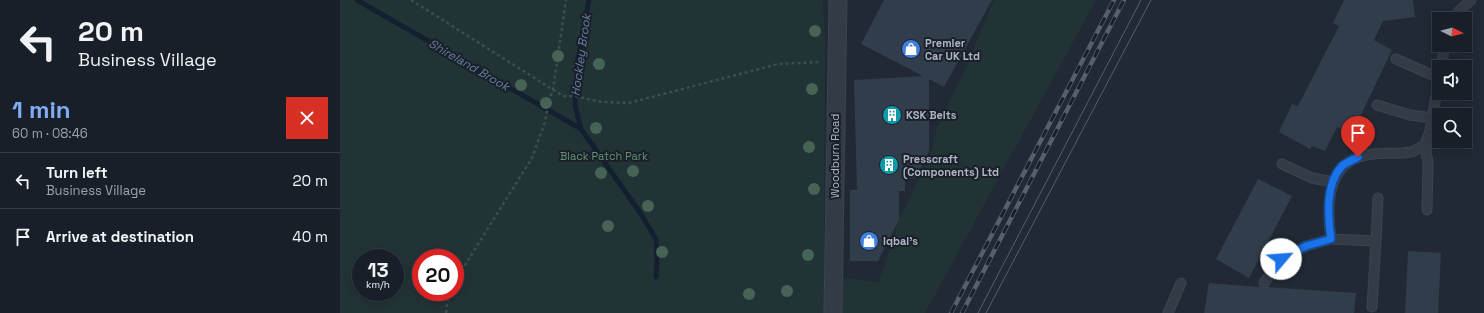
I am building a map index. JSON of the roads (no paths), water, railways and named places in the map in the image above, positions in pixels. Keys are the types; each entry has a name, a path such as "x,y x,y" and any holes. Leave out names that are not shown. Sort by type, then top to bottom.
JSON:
{"street":[{"name":"Woodburn Road","path":"833,313 836,64 841,2"}],"lane":[{"path":"1458,12 1471,0"},
{"path":"1396,59 1432,75"},
{"path":"1377,105 1410,115 1432,118 1430,131 1424,145 1428,163 1427,210"},
{"path":"1331,239 1328,223 1333,182 1342,166 1358,157 1412,152 1424,145"},
{"path":"1282,164 1312,178 1333,182"},
{"path":"1372,307 1378,198"},
{"path":"1264,283 1281,259 1306,246 1331,239 1376,242"},
{"path":"1168,313 1181,283"}],"waterway":[{"name":"Shireland Brook","path":"357,0 581,129"},
{"name":"Hockley Brook","path":"589,0 578,59 575,105 581,129 639,211 656,239 656,277"}],"tram line":[{"path":"978,313 1141,0"},
{"path":"986,313 1151,0"}],"railway":[{"path":"951,313 1114,0"},
{"path":"962,313 1124,0"}],"place":[{"name":"Premier Car UK Ltd","path":"911,49"},
{"name":"KSK Belts","path":"892,115"},
{"name":"Presscraft (Components) Ltd","path":"889,165"},
{"name":"Iqbal's","path":"869,241"}],"park label":[{"name":"Black Patch Park","path":"604,156"}]}
